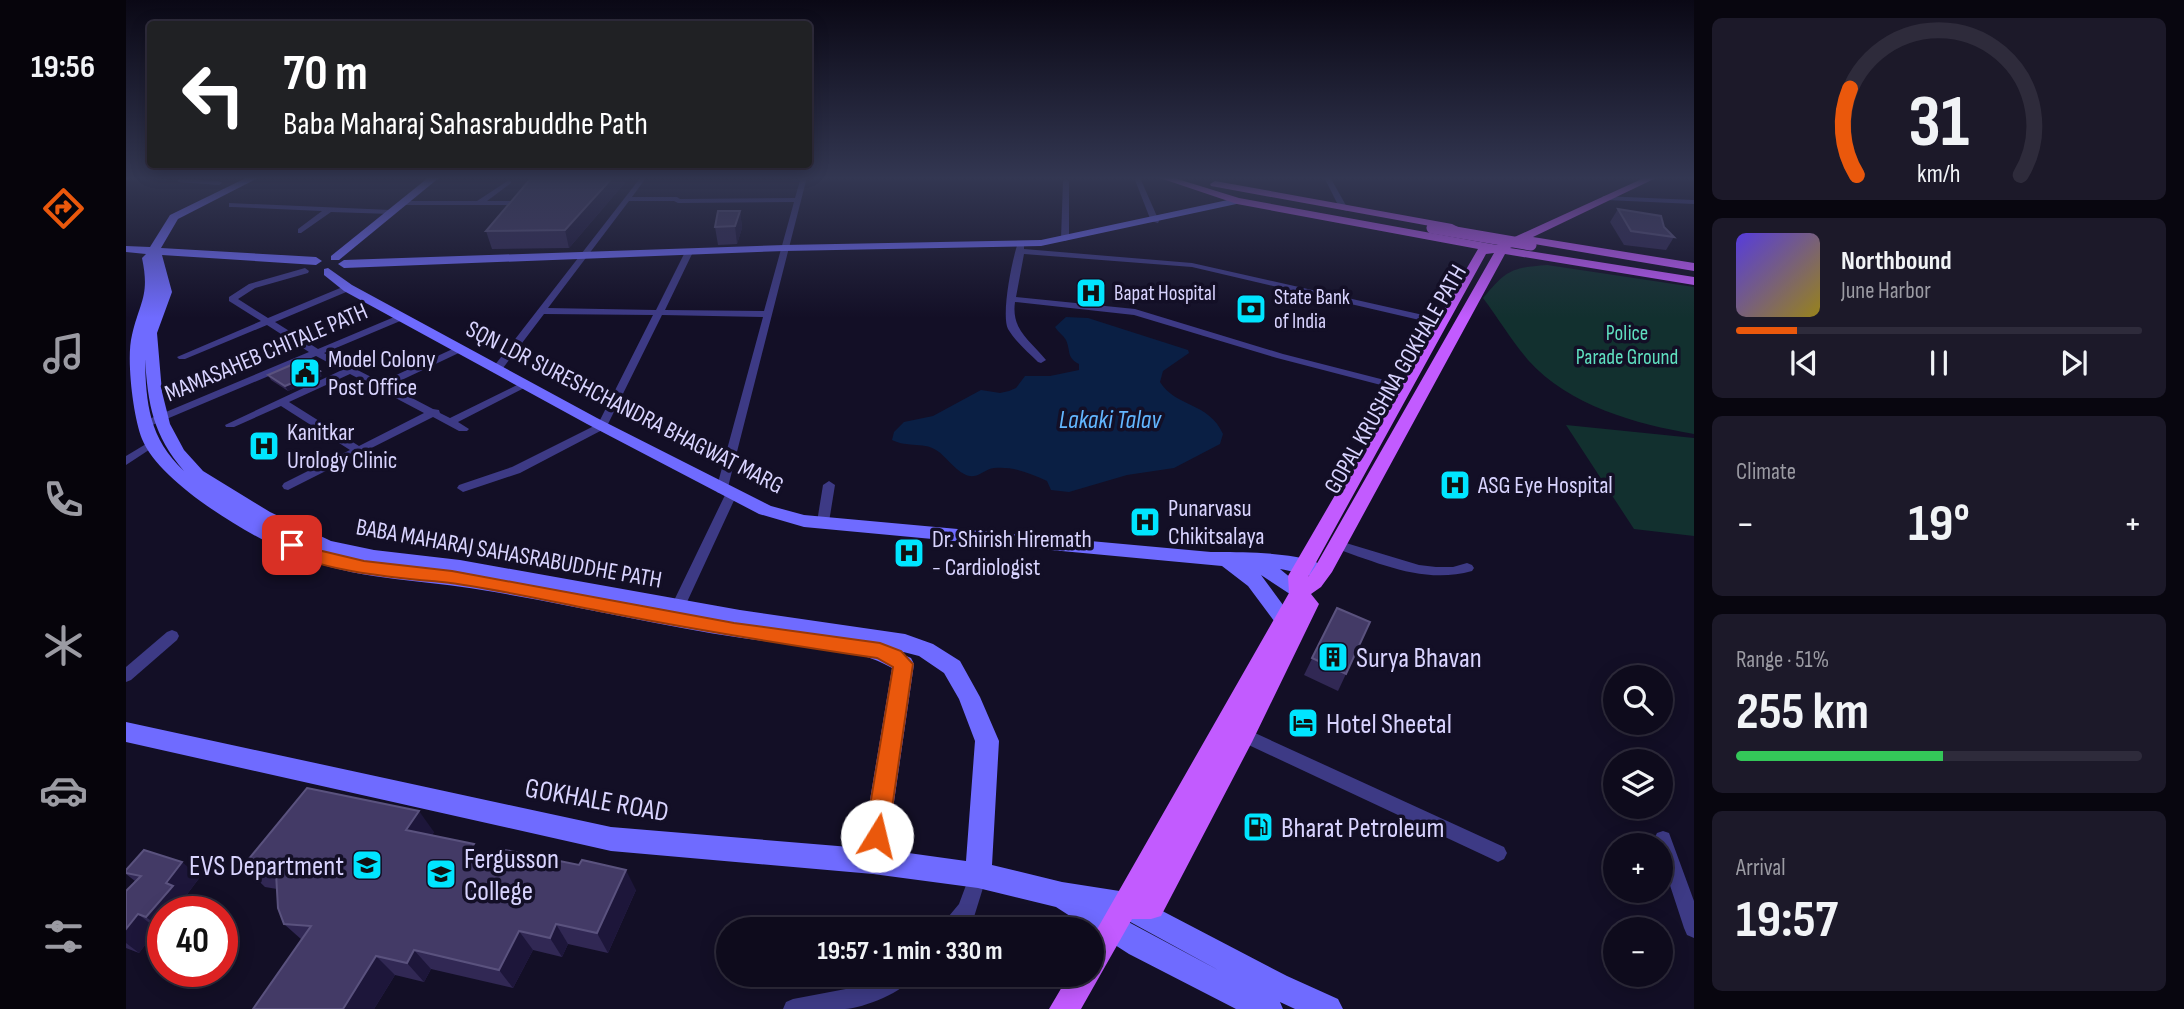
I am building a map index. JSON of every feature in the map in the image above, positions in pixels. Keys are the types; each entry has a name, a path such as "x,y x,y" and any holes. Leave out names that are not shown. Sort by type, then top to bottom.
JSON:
{"main road":[{"path":"1388,224 1694,274"},
{"path":"1393,224 1433,231"},
{"path":"1405,224 1498,249 1694,274"},
{"path":"1498,249 1526,245 1562,224"},
{"name":"GOPAL KRUSHNA GOKHALE PATH","path":"1104,944 1299,593 1298,576 1314,569 1336,544 1500,255 1498,249 1482,251 1441,322 1404,388 1314,569"},
{"name":"GOPAL KRUSHNA GOKHALE PATH","path":"1126,905 1151,906 1244,735 1309,604 1299,593"},
{"path":"1064,1009 1078,987"}],"street":[{"path":"153,252 168,224"},
{"path":"301,231 310,224"},
{"path":"375,224 322,265 259,283 232,299 318,354 435,412 463,429"},
{"path":"496,370 608,224"},
{"path":"675,612 727,492 790,224"},
{"path":"1065,224 1065,239"},
{"path":"1021,247 1140,224"},
{"path":"126,251 322,265 784,248 1021,247 1192,265 1441,322"},
{"path":"1021,247 1009,313 1012,327 1041,360"},
{"name":"BABA MAHARAJ SAHASRABUDDHE PATH","path":"231,503 197,475 177,452 154,422 141,396 132,340 154,295 148,258 153,252 158,257 166,292 150,333 155,392 154,422 151,444 183,481 231,503 264,516 326,546 374,558 460,567 880,651 903,664 873,861"},
{"path":"463,488 516,470 602,426 689,252"},
{"name":"SQN LDR SURESHCHANDRA BHAGWAT MARG","path":"322,265 348,288 496,370 765,510 823,522 1211,559 1245,559 1314,569"},
{"path":"182,356 348,288"},
{"path":"1010,299 1135,312 1280,356 1404,388"},
{"path":"542,311 768,314"},
{"name":"MAMASAHEB CHITALE PATH","path":"154,422 402,317"},
{"path":"381,386 460,349"},
{"path":"230,425 350,370"},
{"path":"452,421 525,385"},
{"path":"281,401 357,450"},
{"path":"288,486 435,412"},
{"path":"126,461 151,444"},
{"path":"823,522 829,485"},
{"path":"1336,544 1422,570 1453,574 1467,568"},
{"name":"SQN LDR SURESHCHANDRA BHAGWAT MARG","path":"1211,559 1229,564 1252,577 1284,620"},
{"name":"SQN LDR SURESHCHANDRA BHAGWAT MARG","path":"1245,559 1269,571 1299,593"},
{"name":"BABA MAHARAJ SAHASRABUDDHE PATH","path":"675,612 905,642 926,650 952,667 969,697 987,741 978,874"},
{"path":"126,676 172,636"},
{"name":"GOKHALE ROAD","path":"126,733 611,839 873,861 978,874 1062,895 1126,905 1277,986 1328,1009"},
{"path":"1244,735 1498,852"},
{"path":"1673,868 1694,928"},
{"path":"961,917 967,910 978,874"},
{"path":"1062,895 1112,930 1208,981 1268,1009"},
{"path":"793,1009 879,987"}],"green space":[{"name":"Police Parade Ground","path":"1547,265 1694,287 1694,434 1649,425 1583,401 1563,390 1528,360 1483,298 1510,272 1525,267"},
{"path":"1566,425 1694,438 1694,536 1634,529"}],"water":[{"name":"Lakaki Talav","path":"1066,317 1088,318 1188,350 1189,353 1163,371 1160,382 1174,396 1201,410 1217,424 1223,434 1220,444 1174,468 1127,475 1069,492 1051,490 1047,481 1015,469 994,468 969,476 934,449 892,440 894,432 904,422 933,416 981,390 1000,393 1016,388 1025,376 1050,376 1079,370 1079,364 1070,356 1066,340 1055,327"}],"building":[{"path":"492,224 570,224 565,230 486,231"},
{"path":"716,224 736,224 735,226 715,227"},
{"path":"1627,224 1663,224 1674,237 1631,231"},
{"path":"303,360 320,371 285,386 268,375"},
{"name":"Surya Bhavan","path":"1337,608 1370,622 1346,674 1312,658"},
{"path":"307,788 419,811 406,830 474,844 466,857 492,862 500,849 579,865 582,860 626,870 597,933 556,924 550,938 519,931 499,970 414,950 407,963 376,956 343,1009 253,1009 311,926 284,924 278,908 276,873 243,866"},
{"path":"144,850 182,862 166,883 173,886 164,896 147,896 147,916 138,914 126,929 126,891 141,876 126,873"}],"place":[{"name":"Bapat Hospital","path":"1091,293"},
{"name":"State Bank of India","path":"1251,309"},
{"name":"Model Colony Post Office","path":"305,373"},
{"name":"Kanitkar Urology Clinic","path":"264,446"},
{"name":"ASG Eye Hospital","path":"1455,485"},
{"name":"Punarvasu Chikitsalaya","path":"1145,522"},
{"name":"Dr. Shirish Hiremath - Cardiologist","path":"909,553"},
{"name":"Surya Bhavan","path":"1333,657"},
{"name":"Hotel Sheetal","path":"1303,723"},
{"name":"Bharat Petroleum","path":"1258,827"},
{"name":"EVS Department","path":"367,865"},
{"name":"Fergusson College","path":"441,874"}],"route":[{"path":"292,545 313,555 364,568 452,577 734,630 880,651 894,657 903,664 877,836"}]}
